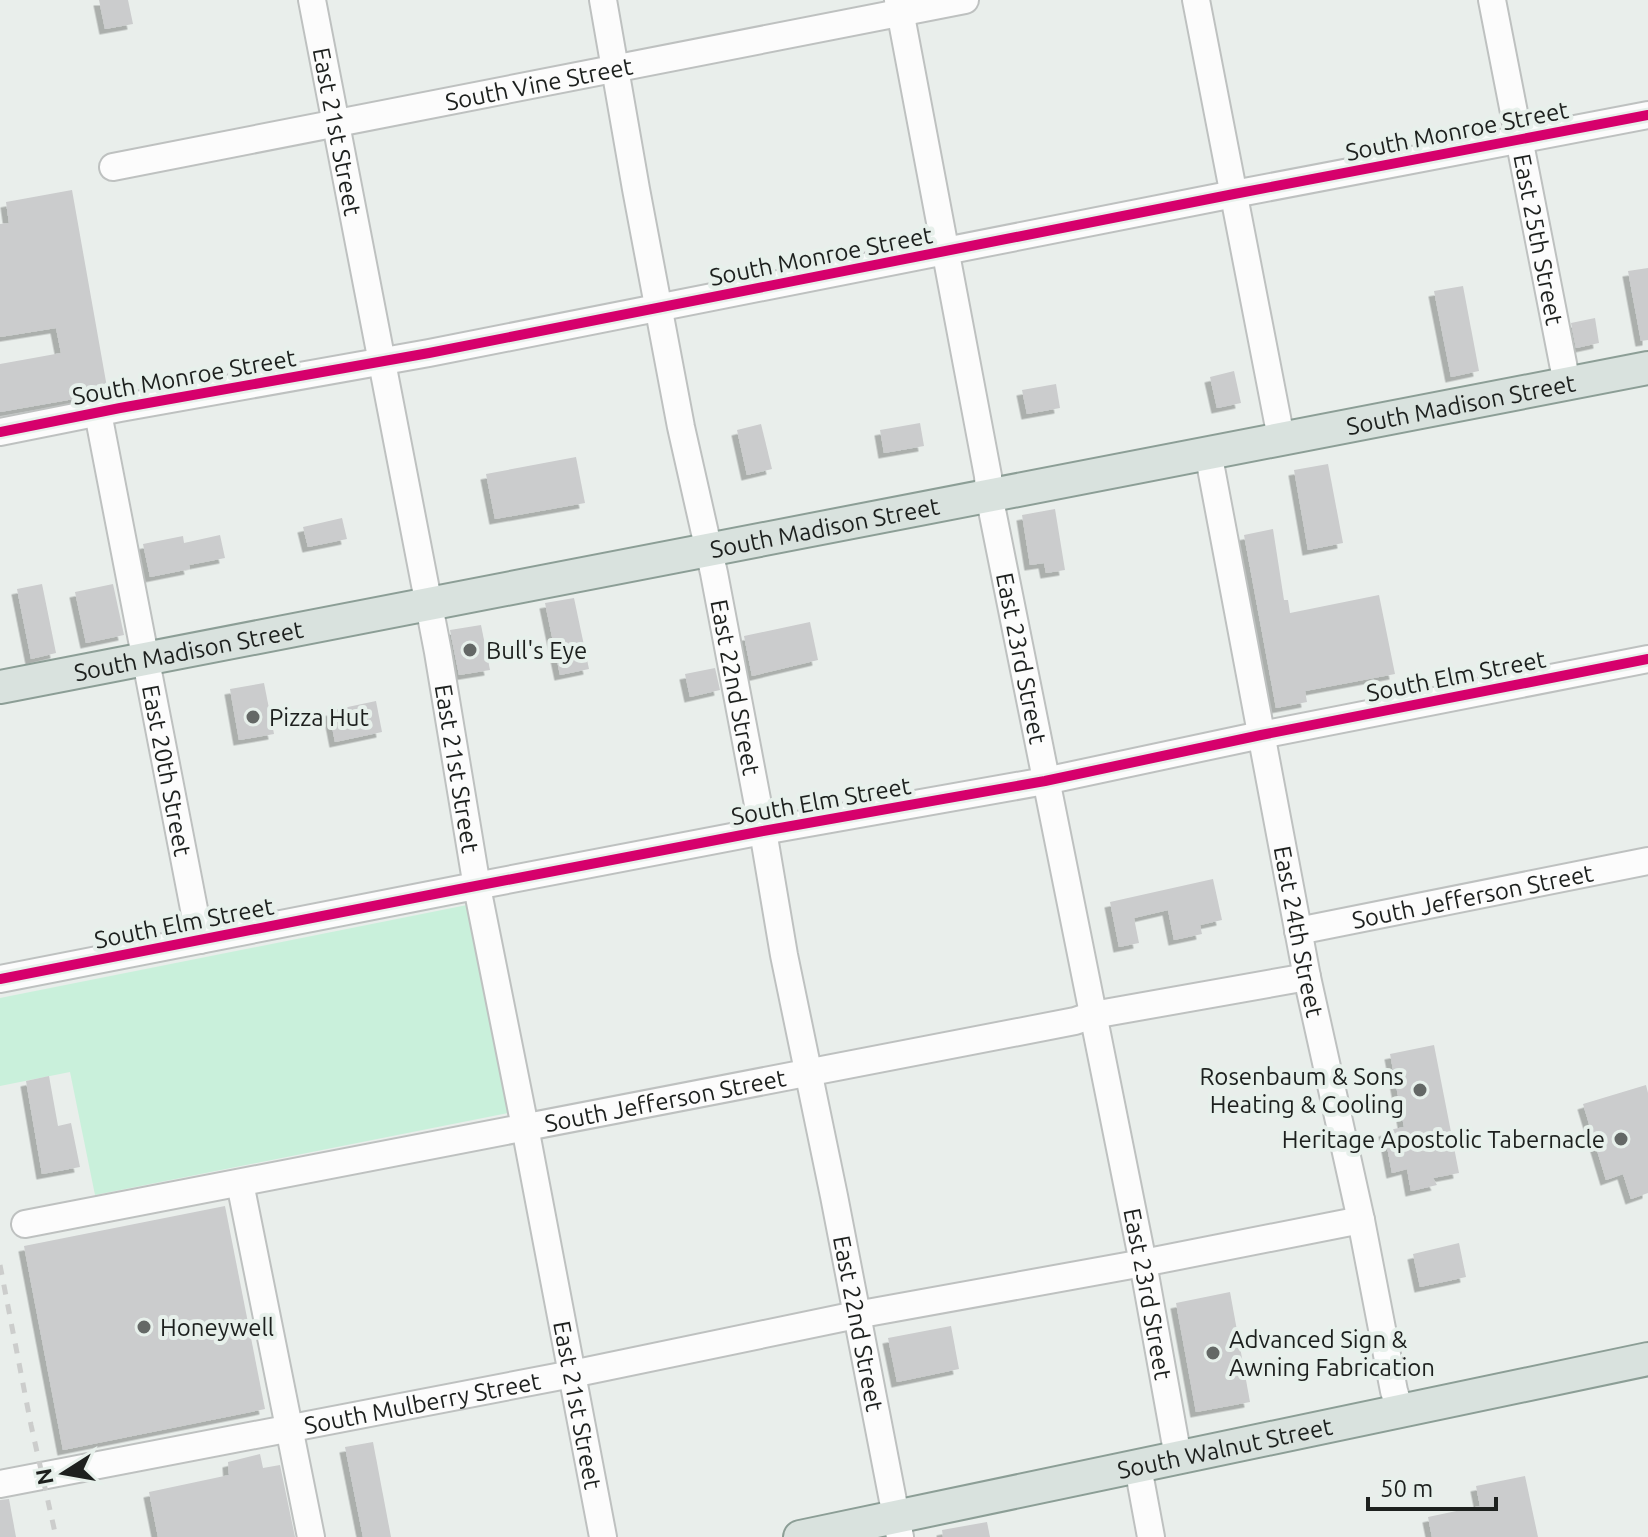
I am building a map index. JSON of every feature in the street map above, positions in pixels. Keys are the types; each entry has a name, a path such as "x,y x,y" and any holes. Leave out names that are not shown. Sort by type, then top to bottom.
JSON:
{"main road":[{"name":"South Madison Street","path":"0,687 1648,368"},
{"name":"South Walnut Street","path":"800,1537 898,1526 1178,1457 1648,1359"}],"street":[{"name":"East 21st Street","path":"312,0 429,604 477,887 603,1537"},
{"name":"East 22nd Street","path":"603,0 681,427 708,549 784,955 898,1526"},
{"name":"South Vine Street","path":"113,167 616,67 900,6 965,0"},
{"path":"1196,0 1281,438"},
{"name":"East 25th Street","path":"1492,0 1567,384"},
{"name":"East 23rd Street","path":"900,6 988,476 989,495 1143,1263 1178,1457"},
{"name":"South Monroe Street","path":"0,432 660,308 1648,115"},
{"name":"East 20th Street","path":"98,413 200,940"},
{"name":"East 24th Street","path":"1208,452 1307,977 1400,1410"},
{"name":"South Elm Street","path":"0,979 763,831 1045,781 1648,659"},
{"name":"South Jefferson Street","path":"1298,931 1648,861"},
{"name":"South Jefferson Street","path":"25,1224 1075,1021 1093,1015 1307,977"},
{"path":"240,1183 311,1537"},
{"name":"South Mulberry Street","path":"0,1484 572,1374 856,1315 1361,1220"},
{"path":"1138,1467 1151,1537"}],"green space":[{"path":"467,905 508,1113 95,1195 70,1072 0,1086 0,998"}],"building":[{"path":"99,0 128,0 133,24 105,29"},
{"path":"72,190 108,393 0,412 0,364 61,353 56,328 0,337 0,224 9,223 6,202"},
{"path":"1648,268 1648,340 1641,341 1628,271"},
{"path":"1463,286 1479,371 1451,377 1434,291"},
{"path":"1595,318 1599,343 1576,348 1571,323"},
{"path":"1234,371 1241,403 1217,408 1210,377"},
{"path":"1056,384 1060,408 1027,414 1022,390"},
{"path":"920,423 924,446 884,453 880,430"},
{"path":"761,424 772,469 747,475 737,430"},
{"path":"576,457 585,503 495,519 486,474"},
{"path":"1328,464 1343,543 1308,550 1294,470"},
{"path":"1055,509 1065,570 1046,573 1044,563 1030,565 1022,515"},
{"path":"342,518 347,539 308,547 303,527"},
{"path":"1273,529 1284,600 1288,600 1290,613 1379,595 1395,674 1305,691 1307,702 1276,708 1244,535"},
{"path":"220,535 225,558 150,577 143,544 183,536 184,543"},
{"path":"42,584 56,653 31,659 17,589"},
{"path":"113,584 124,635 86,643 75,592"},
{"path":"574,598 589,669 560,675 545,603"},
{"path":"810,622 818,660 752,676 744,636"},
{"name":"Bull's Eye","path":"481,625 490,670 459,675 450,630"},
{"path":"715,668 720,690 690,697 685,674"},
{"name":"Pizza Hut","path":"264,683 274,734 239,740 230,689"},
{"path":"376,701 382,732 335,742 329,711"},
{"path":"1213,879 1222,920 1200,925 1202,934 1174,940 1168,910 1134,918 1139,943 1119,947 1110,902"},
{"name":"Rosenbaum & Sons Heating & Cooling","path":"1434,1045 1459,1173 1433,1178 1437,1185 1411,1191 1407,1169 1392,1173 1384,1131 1404,1127 1390,1054"},
{"path":"49,1076 58,1126 71,1123 80,1167 42,1174 26,1081"},
{"name":"Heritage Apostolic Tabernacle","path":"1646,1085 1648,1193 1631,1199 1623,1174 1606,1180 1583,1104"},
{"name":"Honeywell","path":"225,1206 265,1409 63,1450 24,1246"},
{"path":"1459,1243 1466,1277 1420,1287 1413,1254"},
{"name":"Advanced Sign & Awning Fabrication","path":"1230,1292 1250,1402 1196,1412 1176,1303"},
{"path":"951,1326 959,1369 897,1382 888,1338"},
{"path":"373,1442 391,1537 363,1537 345,1447"},
{"path":"260,1454 263,1468 280,1465 295,1537 158,1537 149,1492 229,1475 228,1462"},
{"path":"1525,1476 1538,1537 1432,1537 1428,1517 1480,1506 1476,1486"},
{"path":"9,1499 16,1537 0,1537 0,1500"},
{"path":"987,1522 990,1537 943,1537 942,1530"}],"railway":[{"path":"0,1265 56,1537"}],"cycle path":[{"path":"0,432 429,353 1648,115"},
{"path":"0,979 763,831 1045,781 1648,659"}],"place":[{"name":"Bull's Eye","path":"470,650"},
{"name":"Pizza Hut","path":"253,717"},
{"name":"Rosenbaum & Sons Heating & Cooling","path":"1420,1090"},
{"name":"Heritage Apostolic Tabernacle","path":"1621,1139"},
{"name":"Honeywell","path":"144,1327"},
{"name":"Advanced Sign & Awning Fabrication","path":"1213,1353"}]}
